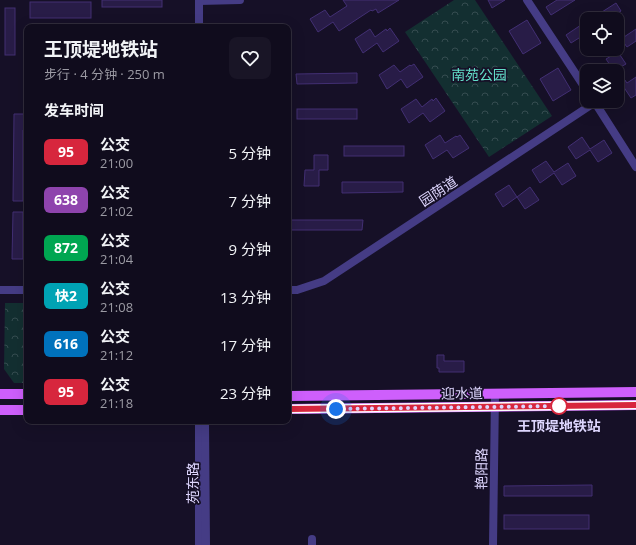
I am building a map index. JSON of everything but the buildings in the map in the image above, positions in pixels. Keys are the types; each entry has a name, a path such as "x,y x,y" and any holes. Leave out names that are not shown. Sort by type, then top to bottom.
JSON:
{"main road":[{"name":"迎水道","path":"291,396 636,392"},
{"path":"0,394 24,394"},
{"name":"迎水道","path":"291,409 636,405"},
{"path":"0,410 24,410"}],"street":[{"path":"202,0 240,0"},
{"path":"199,24 202,0"},
{"path":"202,0 204,24"},
{"path":"527,0 580,80"},
{"path":"532,0 580,73"},
{"name":"园荫道","path":"291,290 297,290 324,281 585,108"},
{"path":"600,108 636,167"},
{"path":"601,108 636,161"},
{"path":"0,290 24,290"},
{"name":"艳阳路","path":"493,545 495,394"},
{"name":"苑东路","path":"199,424 199,545"},
{"name":"苑东路","path":"205,424 206,545"}],"green space":[{"name":"南苑公园","path":"454,0 475,0 552,116 489,157 405,32"},
{"path":"5,303 24,303 24,383 14,383 4,369"}],"bus line":[{"name":"95","path":"291,409 636,405"}],"place":[{"name":"王顶堤地铁站","path":"559,406"}],"route":[{"path":"336,409 564,406 559,406"}]}
